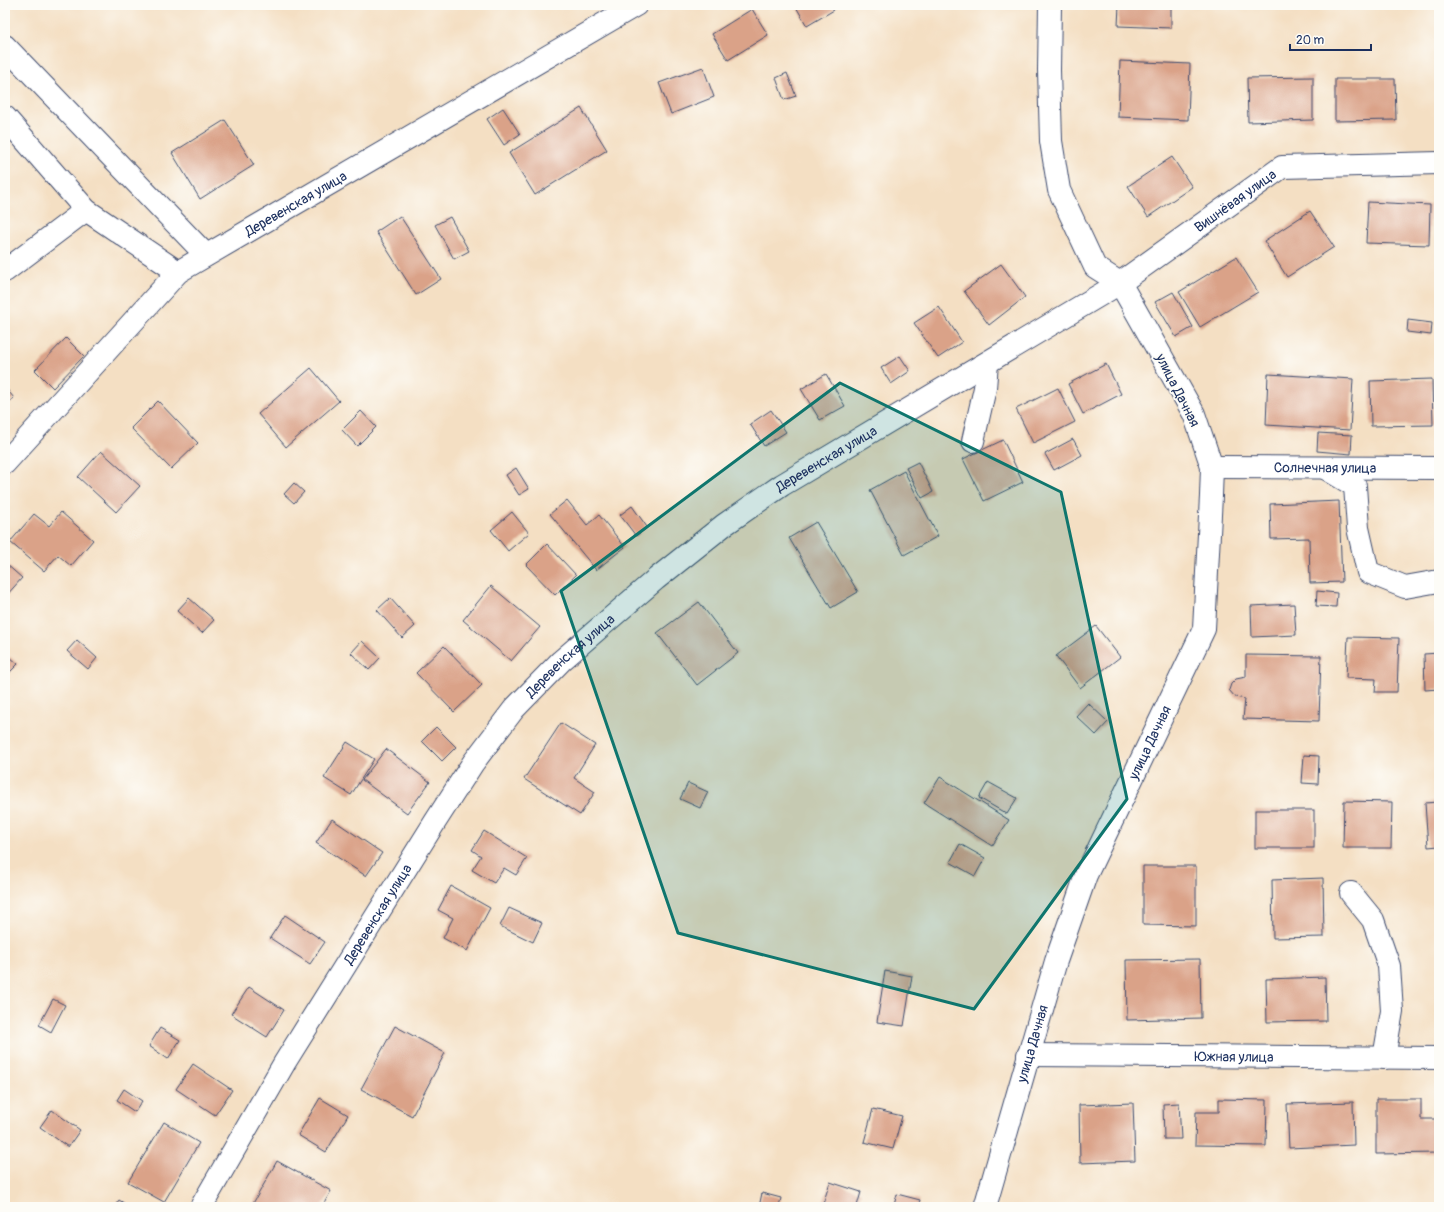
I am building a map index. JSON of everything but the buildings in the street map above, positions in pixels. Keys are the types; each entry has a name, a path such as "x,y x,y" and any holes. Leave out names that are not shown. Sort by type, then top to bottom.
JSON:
{"street":[{"name":"Деревенская улица","path":"5,463 178,272 636,5"},
{"path":"1050,5 1049,70 1052,141 1059,190 1095,267 1120,283"},
{"path":"5,46 206,255"},
{"path":"5,117 86,210 178,272"},
{"name":"Вишнёвая улица","path":"1120,283 1282,167 1439,164"},
{"path":"5,271 86,210"},
{"name":"Деревенская улица","path":"201,1207 285,1062 426,835 474,763 514,709 561,661 656,579 724,525 782,485 1120,283"},
{"name":"улица Дачная","path":"985,1207 1056,961 1086,875 1204,629 1212,467 1194,414 1120,283"},
{"path":"973,441 985,388 987,363"},
{"name":"Солнечная улица","path":"1212,467 1439,468"},
{"path":"1325,468 1355,486 1358,528 1368,572 1405,587 1439,581"},
{"path":"1351,893 1374,920 1389,966 1392,1012 1384,1058"},
{"name":"Южная улица","path":"1028,1055 1439,1058"}],"highlighted area":[{"path":"840,383 1061,492 1127,799 974,1009 678,933 561,591"}]}
